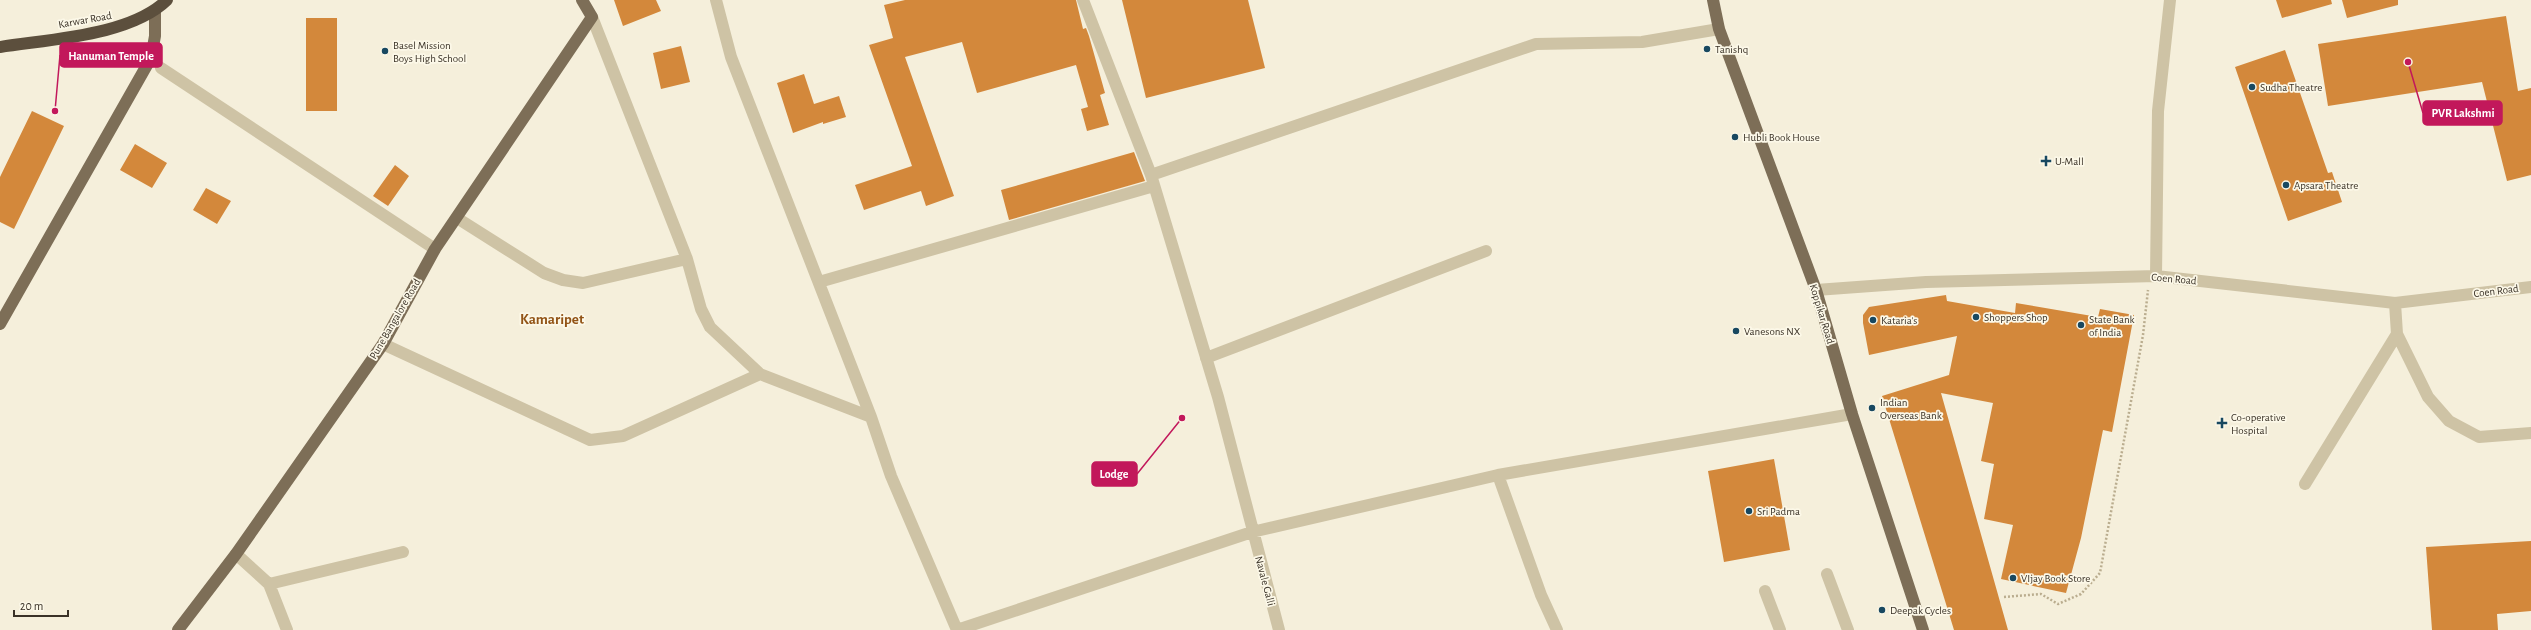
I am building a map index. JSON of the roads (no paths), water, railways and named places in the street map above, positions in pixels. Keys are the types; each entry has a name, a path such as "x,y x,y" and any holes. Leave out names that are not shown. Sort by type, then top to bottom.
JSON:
{"highway":[{"name":"Karwar Road","path":"0,47 121,27 155,12 167,0"}],"main road":[{"path":"582,0 592,17"},
{"name":"Koppikar Road","path":"1713,0 1719,29 1816,290 1852,414 1923,630"},
{"path":"0,324 150,58 155,36 155,12"},
{"name":"Pune Bangalore Road","path":"181,628 236,554 383,344 435,249 592,17"}],"street":[{"path":"716,0 732,56 871,417 891,476 957,630 1252,532 1498,475 1852,414"},
{"name":"Navale Galli","path":"1083,0 1153,180 1206,358 1279,630"},
{"path":"2153,277 2158,111 2170,0"},
{"path":"592,17 687,259 701,309 710,327 760,374 871,417"},
{"path":"819,282 1153,180 1536,44 1642,42 1719,29"},
{"path":"161,68 435,249"},
{"path":"457,218 544,272 563,280 583,283 687,259"},
{"path":"1206,358 1486,251"},
{"name":"Coen Road","path":"1816,290 1926,282 2153,277 2395,303 2531,287"},
{"path":"2395,303 2397,334 2428,397 2449,421 2479,437 2531,432"},
{"path":"2305,484 2397,334"},
{"path":"383,344 590,440 623,436 760,374"},
{"path":"1498,475 1541,596 1557,630"},
{"path":"269,584 403,552"},
{"path":"236,554 269,584 288,630"},
{"path":"1827,574 1848,630"},
{"path":"1765,591 1780,630"}],"place":[{"name":"Tanishq","path":"1707,49"},
{"name":"Basel Mission Boys High School","path":"385,51"},
{"name":"PVR Lakshmi","path":"2408,62"},
{"name":"Sudha Theatre","path":"2252,87"},
{"name":"Hanuman Temple","path":"55,111"},
{"name":"Hubli Book House","path":"1735,137"},
{"name":"U-Mall","path":"2046,161"},
{"name":"Apsara Theatre","path":"2286,185"},
{"name":"Shoppers Shop","path":"1976,317"},
{"name":"Kataria's","path":"1873,320"},
{"name":"State Bank of India","path":"2081,325"},
{"name":"Vanesons NX","path":"1736,331"},
{"name":"Indian Overseas Bank","path":"1872,408"},
{"name":"Lodge","path":"1182,418"},
{"name":"Co-operative Hospital","path":"2222,423"},
{"name":"Sri Padma","path":"1749,511"},
{"name":"VIjay Book Store","path":"2013,578"},
{"name":"Deepak Cycles","path":"1882,610"}],"district":[{"name":"Kamaripet","path":"552,319"}]}
